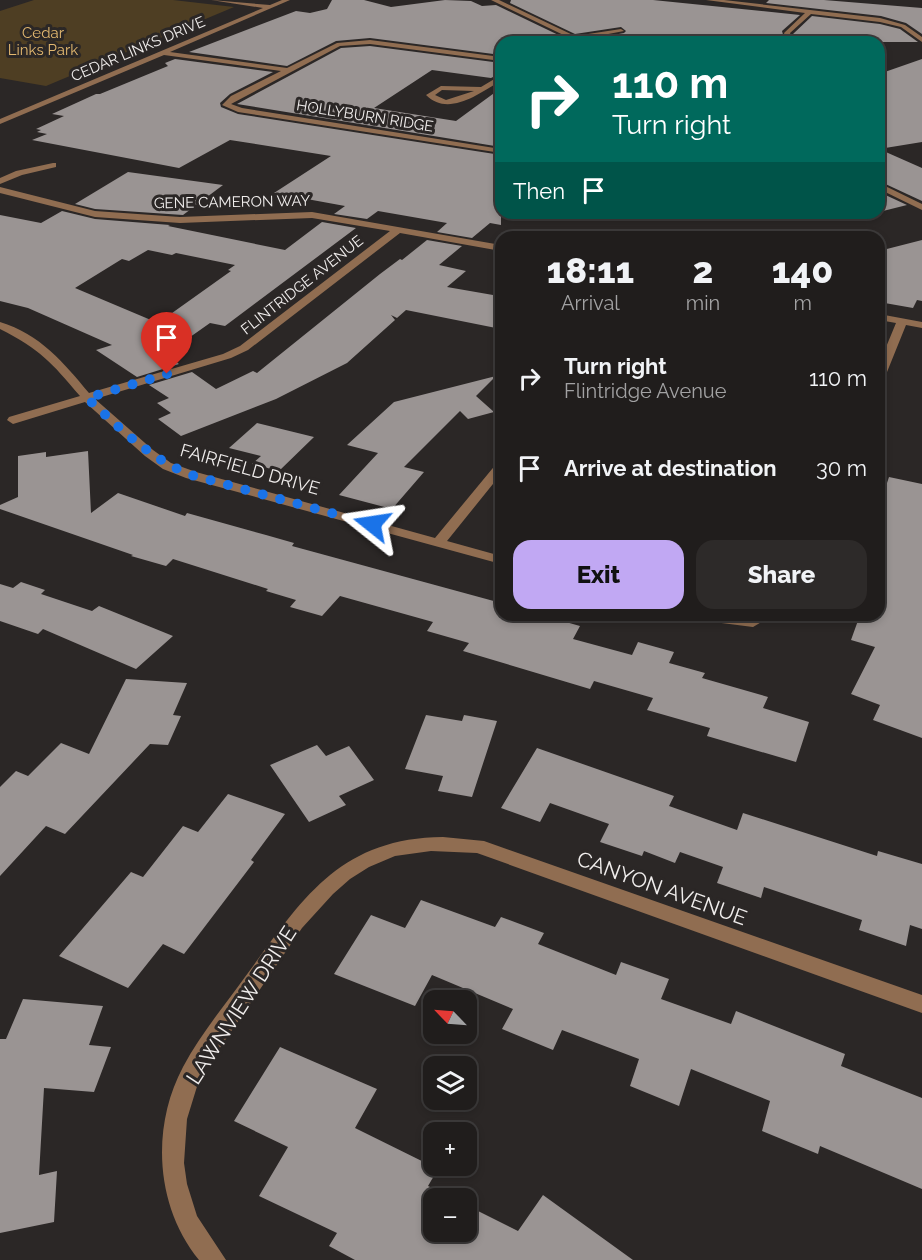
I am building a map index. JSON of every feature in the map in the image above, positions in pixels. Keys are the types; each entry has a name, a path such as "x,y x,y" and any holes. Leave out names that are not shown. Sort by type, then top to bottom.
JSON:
{"street":[{"path":"214,0 270,7"},
{"name":"CEDAR LINKS DRIVE","path":"0,122 287,0"},
{"path":"494,0 571,36"},
{"path":"710,0 893,23 903,26 922,40"},
{"path":"788,36 787,33 810,11"},
{"path":"588,36 621,31"},
{"path":"164,52 288,70 339,44 351,42 370,42 495,58"},
{"name":"HOLLYBURN RIDGE","path":"288,70 234,98 226,105 241,110 495,150"},
{"path":"482,89 441,88 430,95 437,100 462,100 482,89 495,81"},
{"path":"0,114 14,116"},
{"path":"0,181 19,173 53,165"},
{"path":"885,189 922,207"},
{"name":"GENE CAMERON WAY","path":"0,190 66,208 106,215 180,220 312,215 495,247"},
{"name":"FLINTRIDGE AVENUE","path":"13,420 227,356 244,348 399,229"},
{"path":"885,318 922,325"},
{"path":"885,363 902,322"},
{"name":"FAIRFIELD DRIVE","path":"0,325 32,341 52,356 87,398 167,466 191,475 495,558"},
{"path":"439,542 495,473"},
{"name":"CANYON AVENUE","path":"383,853 424,844 478,846 922,1004"},
{"name":"LAWNVIEW DRIVE","path":"214,1260 204,1249 185,1218 176,1185 171,1150 178,1112 190,1074 292,926 320,894 351,869 383,853"}],"green space":[{"name":"Cedar Links Park","path":"34,0 173,0 234,7 46,86 0,78 0,11"}],"building":[{"path":"332,0 364,0 391,7 445,0 471,1 482,6 496,5 561,36 495,36 495,54 370,38 336,41 287,66 189,52 296,11 310,13 327,9"},
{"path":"511,0 653,0 800,15 782,31 783,36 608,36 626,31 621,27 575,34 510,3"},
{"path":"769,0 824,0 922,8 922,34 906,23 881,16 766,3"},
{"path":"812,16 880,24 900,29 918,42 885,42 885,36 794,36"},
{"path":"370,46 495,62 495,76 491,78 432,70 374,108 456,121 495,92 495,146 237,104 341,48"},
{"path":"175,59 273,72 230,94 220,103 221,107 238,114 495,154 495,219 501,219 501,225 490,223 472,238 437,232 447,223 378,211 367,219 334,214 345,206 274,193 331,156 230,140 179,168 32,140 47,134 37,132 41,130 36,129 64,116 52,114 168,66 165,63"},
{"path":"922,59 922,142 885,148 885,72"},
{"path":"885,152 922,168 922,201 885,184"},
{"path":"128,172 223,185 183,215 95,209 75,204"},
{"path":"885,195 907,205 885,210"},
{"path":"62,211 95,219 170,225 168,226 285,250 322,222 356,228 225,326 210,323 166,354 179,364 137,377 96,350 112,345 28,308 0,301 0,215 41,223","holes":["148,250 172,255 176,253 235,265 228,270 231,271 158,323 75,288 122,259 129,261"]},
{"path":"427,240 462,246 439,265 466,271 447,287 493,295 495,293 495,328 406,310 397,318 391,315 395,320 347,363 276,399 181,436 158,419 171,413 157,403 169,398 149,385 192,372 216,389 253,371 257,373 380,274 400,259 402,260"},
{"path":"922,240 922,301 917,300 913,308 885,303 885,249"},
{"path":"495,376 476,396 494,412 468,419 460,411 404,467 424,472 392,509 339,495 378,453 347,445 394,402"},
{"path":"257,423 314,437 279,471 252,464 261,456 229,448"},
{"path":"88,451 91,513 118,493 185,516 187,513 294,543 292,546 495,601 495,621 562,621 580,626 573,639 632,655 638,642 674,652 669,663 705,673 702,678 768,697 763,708 809,722 796,762 707,736 710,728 647,710 653,698 594,681 590,689 463,651 469,643 427,631 433,622 340,596 322,616 290,607 296,600 266,591 268,589 173,559 166,566 131,556 133,555 0,509 0,505 18,497 18,456 46,452 46,457"},
{"path":"889,477 922,484 922,738 873,720 880,705 851,694 875,647 851,640 858,621 885,621 885,489"},
{"path":"21,582 45,590 41,594 92,611 99,606 173,636 136,669 43,629 38,634 0,621 0,584 13,588"},
{"path":"126,679 187,683 173,715 181,716 168,745 150,744 65,834 46,826 0,876 0,787 16,771 28,776 61,743 89,754"},
{"path":"426,715 462,721 464,715 497,721 472,797 438,791 443,776 405,769"},
{"path":"317,745 326,756 349,746 374,780 339,796 346,805 309,822 270,765"},
{"path":"537,748 674,796 669,806 737,830 743,813 877,856 878,851 922,864 922,929 910,925 906,946 859,930 862,920 764,887 761,898 717,883 723,867 680,852 675,863 644,851 642,856 600,842 609,824 550,803 540,822 501,808"},
{"path":"228,794 285,814 251,860 254,862 184,954 163,944 128,988 59,956 131,872 143,877 183,826 198,832"},
{"path":"421,900 495,927 501,917 544,933 538,944 616,975 621,962 669,979 661,999 731,1024 736,1011 845,1054 841,1066 922,1098 922,1189 820,1146 818,1154 762,1131 770,1101 691,1069 679,1106 630,1086 639,1059 562,1030 553,1050 502,1029 513,1009 477,994 477,990 468,990 432,975 415,1006 334,974 371,915 405,928"},
{"path":"23,999 103,1006 89,1045 111,1047 94,1092 44,1088 39,1175 57,1171 54,1222 0,1233 0,1039 6,1039"},
{"path":"280,1047 377,1089 355,1128 423,1162 423,1176 434,1176 428,1186 432,1188 423,1188 423,1242 477,1242 477,1210 518,1231 543,1195 633,1260 355,1260 329,1246 337,1233 259,1196 288,1147 234,1121"}],"route":[{"path":"167,374 87,398 167,466 191,475 372,524"}]}
